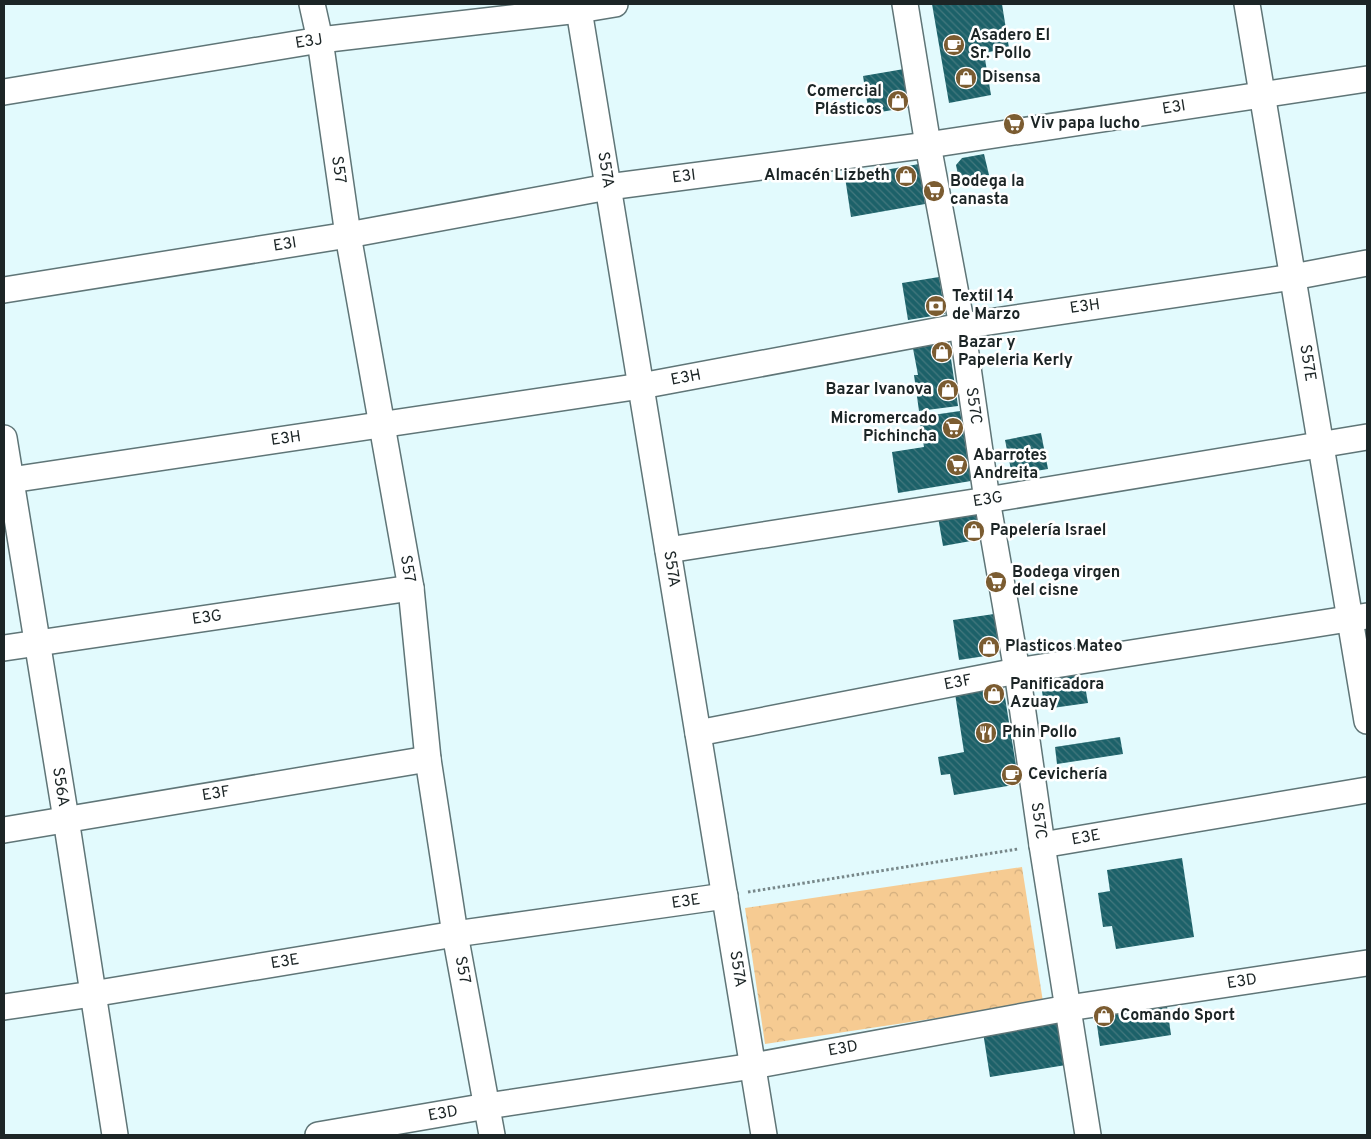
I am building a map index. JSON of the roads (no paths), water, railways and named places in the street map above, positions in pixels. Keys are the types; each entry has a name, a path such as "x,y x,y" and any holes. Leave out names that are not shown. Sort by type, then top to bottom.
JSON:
{"street":[{"name":"S57","path":"312,4 320,40 348,235 411,588 428,759 455,934 492,1135"},
{"name":"E3J","path":"4,92 320,40 578,7 615,4"},
{"name":"S57C","path":"905,4 928,144 962,326 987,500 1017,671 1042,845 1088,1135"},
{"name":"S57E","path":"1247,4 1320,445 1358,617 1367,721"},
{"name":"S57A","path":"578,7 764,1135"},
{"name":"E3I","path":"4,290 348,235 608,186 928,144 1367,80"},
{"name":"E3H","path":"7,480 641,386 962,326 1293,277 1367,263"},
{"name":"E3G","path":"668,550 987,500 1367,437"},
{"name":"S56A","path":"4,438 7,480 37,643 115,1135"},
{"name":"E3G","path":"4,648 411,588"},
{"name":"E3F","path":"698,733 1017,671 1358,617"},
{"name":"E3F","path":"4,830 428,759"},
{"name":"E3E","path":"1042,845 1367,790"},
{"name":"E3E","path":"4,1007 455,934 725,896"},
{"name":"E3D","path":"318,1135 487,1106 752,1066 1068,1008 1367,963"}],"place":[{"name":"Asadero El Sr. Pollo","path":"954,45"},
{"name":"Disensa","path":"966,78"},
{"name":"Comercial Plásticos","path":"898,101"},
{"name":"Viv papa lucho","path":"1014,124"},
{"name":"Almacén Lizbeth","path":"906,176"},
{"name":"Bodega la canasta","path":"934,191"},
{"name":"Textil 14 de Marzo","path":"936,306"},
{"name":"Bazar y Papeleria Kerly","path":"942,352"},
{"name":"Bazar Ivanova","path":"948,390"},
{"name":"Micromercado Pichincha","path":"953,428"},
{"name":"Abarrotes Andreita","path":"957,465"},
{"name":"Papelería Israel","path":"974,531"},
{"name":"Bodega virgen del cisne","path":"996,582"},
{"name":"Plasticos Mateo","path":"989,647"},
{"name":"Panificadora Azuay","path":"994,694"},
{"name":"Phin Pollo","path":"986,733"},
{"name":"Cevichería","path":"1012,775"},
{"name":"Comando Sport","path":"1104,1016"}]}
